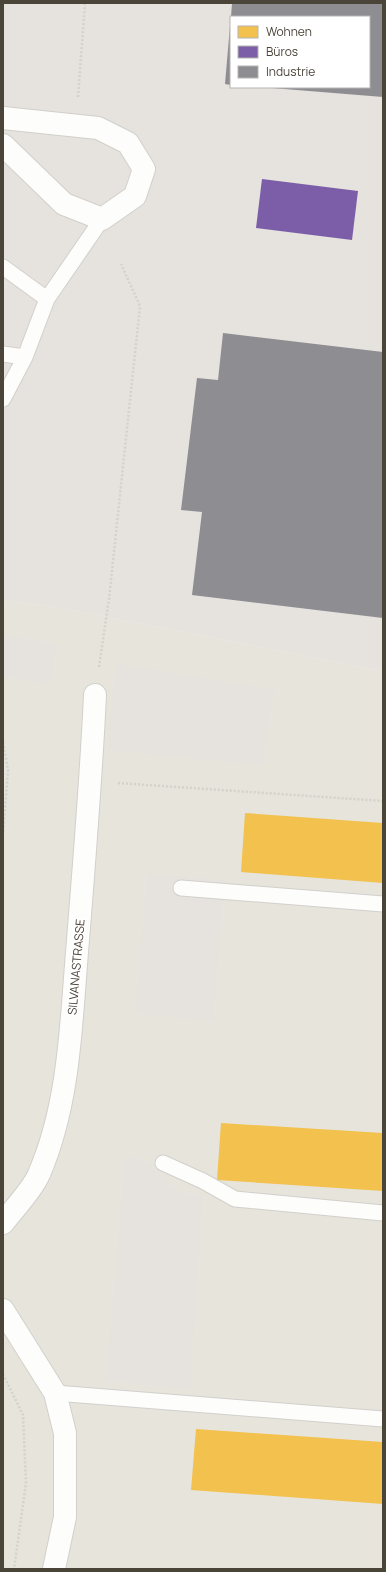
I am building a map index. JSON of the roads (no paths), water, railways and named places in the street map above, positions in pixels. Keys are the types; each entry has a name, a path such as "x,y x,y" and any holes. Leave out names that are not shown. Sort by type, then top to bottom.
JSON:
{"street":[{"path":"3,118 98,128 128,143 144,169 135,196 102,219 64,204 3,145"},
{"name":"SILVANASTRASSE","path":"3,1223 38,1176 57,1121 64,1086 91,782 95,695"},
{"path":"3,1310 55,1393 65,1434 65,1517 54,1569"}],"lane":[{"path":"3,399 25,357 47,299 102,219"},
{"path":"3,267 47,299"},
{"path":"3,354 25,357"},
{"path":"181,888 383,904"},
{"path":"163,1163 203,1181 235,1199 383,1213"},
{"path":"55,1393 383,1419"}]}
